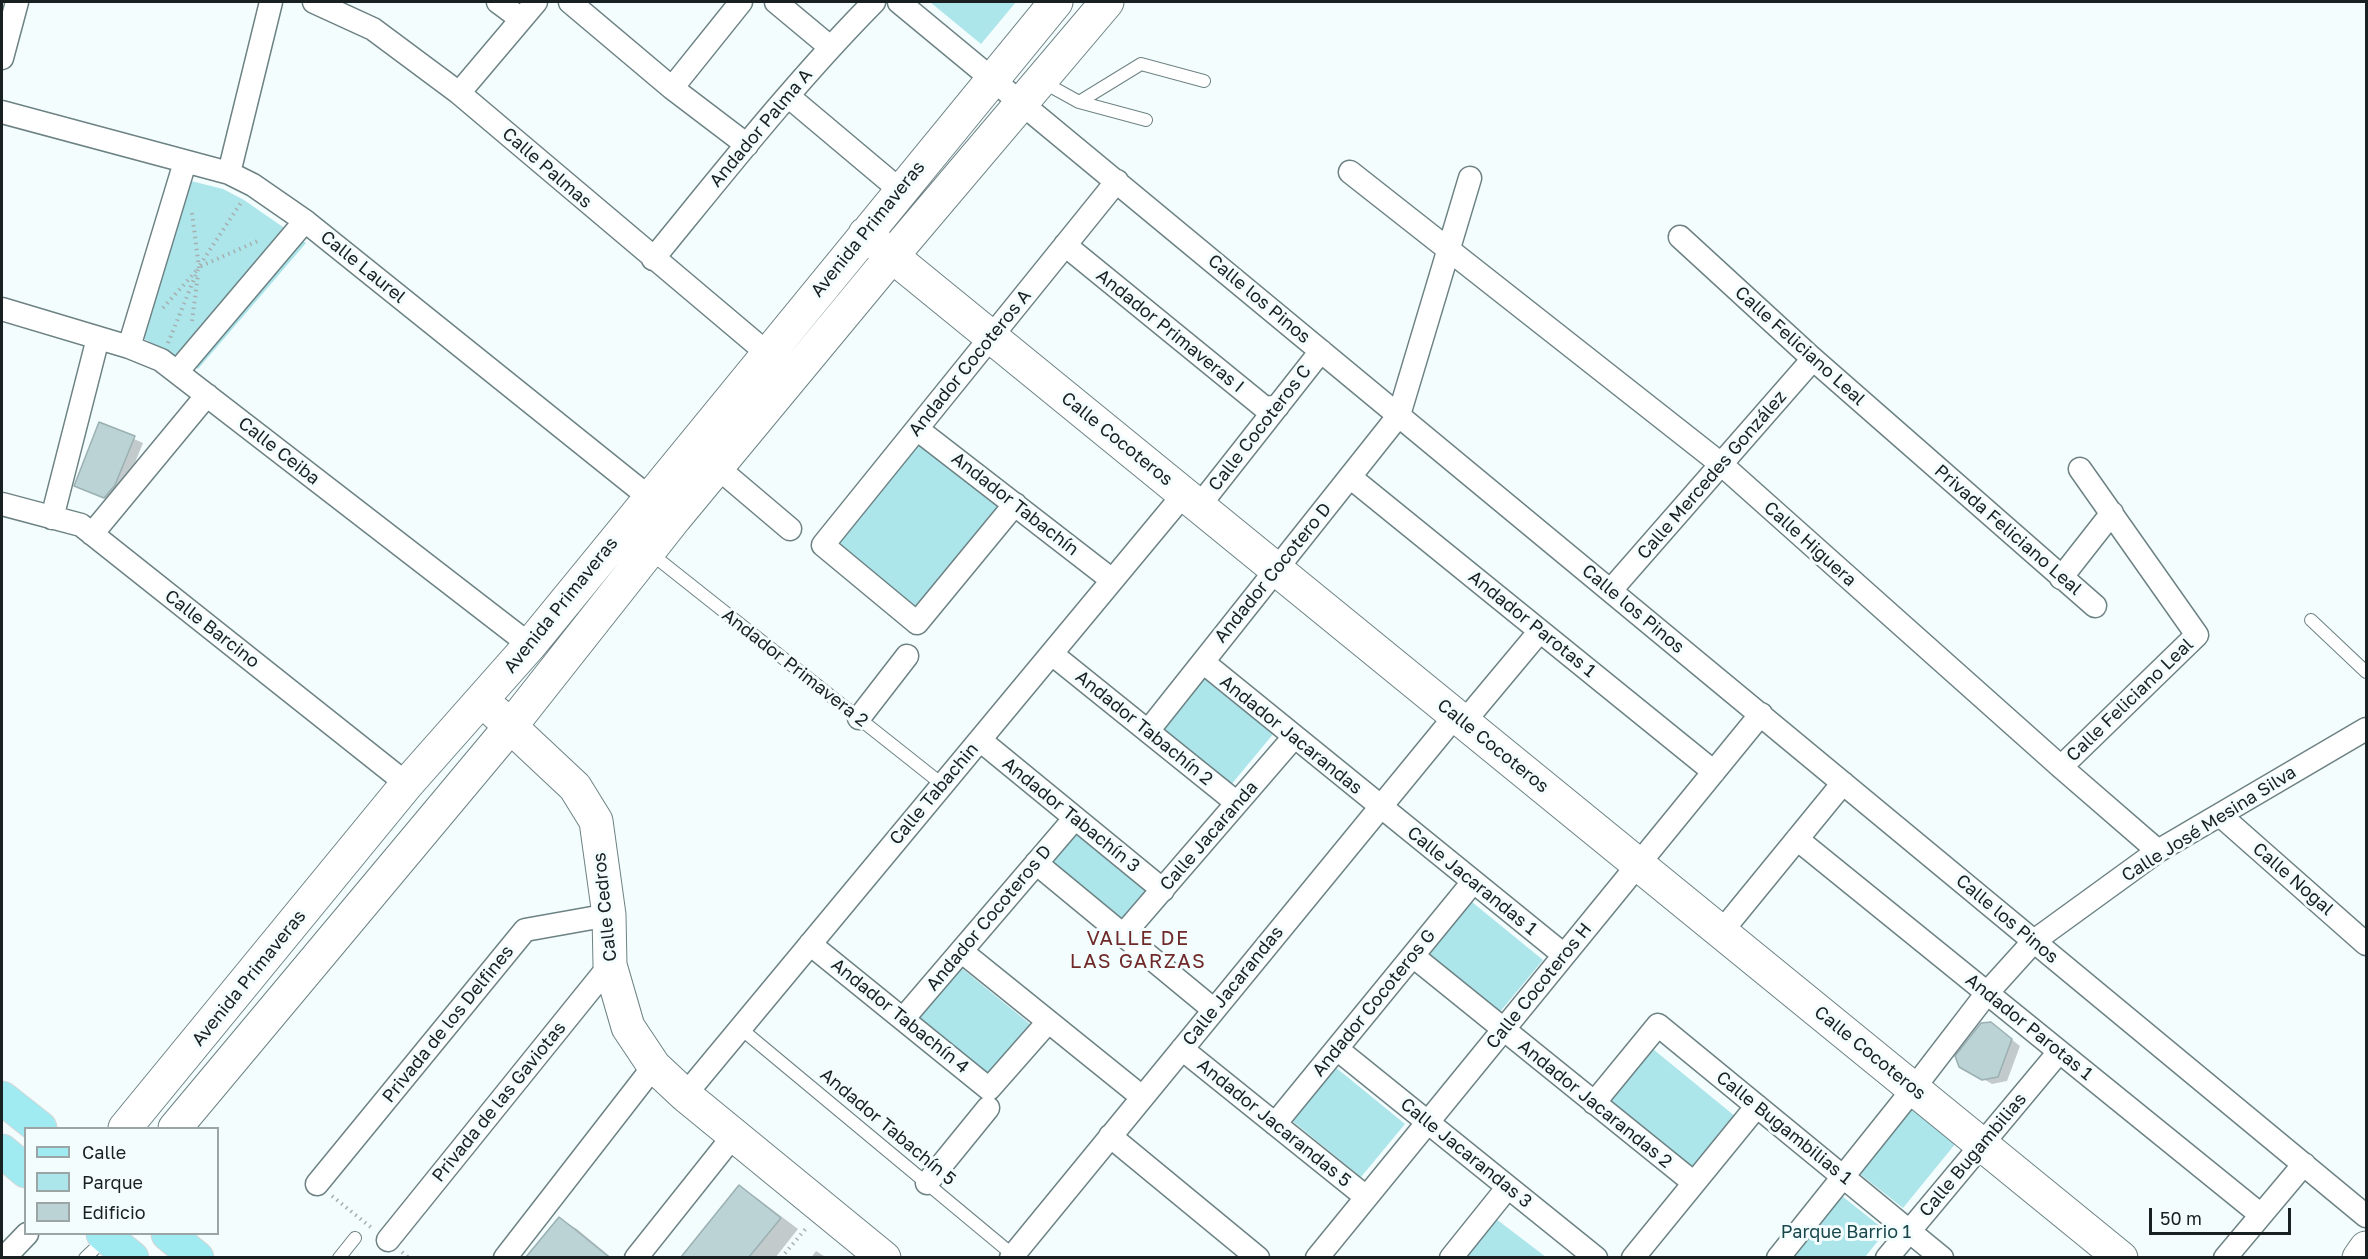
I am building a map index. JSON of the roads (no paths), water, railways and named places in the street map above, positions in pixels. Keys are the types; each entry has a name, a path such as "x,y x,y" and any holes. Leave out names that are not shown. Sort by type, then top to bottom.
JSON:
{"main road":[{"path":"2,1098 39,1127"},
{"path":"2,1151 24,1169"},
{"path":"170,1235 197,1257"},
{"path":"98,1243 132,1257"}],"street":[{"path":"2,58 17,2"},
{"path":"229,173 271,2"},
{"name":"Calle Palmas","path":"314,2 373,29 459,93 767,353"},
{"path":"498,2 521,19"},
{"path":"459,93 536,2"},
{"path":"570,2 672,87 747,145"},
{"path":"672,87 741,2"},
{"path":"776,2 830,47"},
{"name":"Andador Palma A","path":"653,259 830,47 874,2"},
{"name":"Calle los Pinos","path":"899,2 992,78 1031,91 1117,181 2367,1216"},
{"name":"Avenida Primaveras","path":"125,1127 407,784 530,645 1056,2"},
{"name":"Avenida Primaveras","path":"176,1127 510,727 675,518 892,255 1107,2"},
{"path":"788,96 901,191"},
{"name":"Calle Laurel","path":"2,112 229,173 253,185 305,221 675,518"},
{"path":"129,347 185,162"},
{"name":"Calle Higuera","path":"1350,172 1721,464 2158,851"},
{"path":"1399,415 1470,178"},
{"name":"Andador Cocoteros A","path":"1015,504 917,622 823,545 1117,181"},
{"path":"175,364 305,221"},
{"name":"Calle Cocoteros","path":"865,234 2121,1257"},
{"name":"Calle Feliciano Leal","path":"1680,237 1921,454"},
{"name":"Andador Primaveras I","path":"1065,245 1265,408 1278,405"},
{"name":"Calle Ceiba","path":"2,309 129,347 175,364 207,395 530,645"},
{"path":"52,518 98,338"},
{"name":"Calle Cocoteros C","path":"1192,500 1278,405 1321,351"},
{"name":"Calle Mercedes González","path":"1611,590 1813,359"},
{"path":"92,534 207,395"},
{"name":"Andador Cocotero D","path":"1148,731 1399,415"},
{"name":"Andador Tabachín","path":"917,429 1113,580"},
{"name":"Privada Feliciano Leal","path":"1921,454 2095,606"},
{"path":"718,468 790,529"},
{"name":"Calle Feliciano Leal","path":"2061,767 2197,635 2080,469"},
{"name":"Andador Parotas 1","path":"1350,477 1714,772"},
{"name":"Calle Tabachin","path":"685,1095 1113,580 1192,500"},
{"name":"Calle Barcino","path":"2,504 81,525 407,784"},
{"path":"2061,578 2112,513"},
{"name":"Calle Jacarandas","path":"1012,1256 1380,807 1540,631"},
{"name":"Andador Tabachín 2","path":"1052,654 1237,803"},
{"path":"859,718 907,656"},
{"name":"Andador Jacarandas","path":"1203,662 1380,807"},
{"name":"Calle Cedros","path":"482,700 575,787 596,821 609,915 610,964 628,1027 654,1066 734,1136 884,1257"},
{"name":"Calle Cocoteros H","path":"1317,1257 1761,714"},
{"name":"Calle José Mesina Silva","path":"1778,1257 1987,993 2034,941 2158,851 2367,729"},
{"name":"Calle Jacaranda","path":"1123,935 1294,737"},
{"name":"Andador Tabachín 3","path":"980,740 1162,890"},
{"path":"1722,932 1843,783"},
{"name":"Calle Jacarandas 1","path":"1380,807 1564,955"},
{"name":"Calle Nogal","path":"2220,815 2367,944"},
{"name":"Andador Cocoteros D","path":"903,1019 1075,818"},
{"name":"Andador Parotas 1","path":"1797,839 2261,1215"},
{"path":"1036,863 1214,1010"},
{"name":"Andador Cocoteros G","path":"1275,1124 1473,882"},
{"name":"Privada de los Delfines","path":"317,1184 525,930 609,915"},
{"name":"Andador Tabachín 4","path":"810,944 903,1019 988,1098"},
{"path":"961,951 1142,1097"},
{"name":"Andador Jacarandas 2","path":"1413,956 1694,1183"},
{"name":"Privada de las Gaviotas","path":"388,1240 610,964"},
{"path":"927,1183 988,1098 1048,1022"},
{"name":"Calle Bugambilias 1","path":"1594,1103 1658,1025 1910,1231"},
{"name":"Andador Jacarandas 5","path":"1182,1049 1366,1197"},
{"name":"Calle Jacarandas 3","path":"1337,1049 1596,1257"},
{"name":"Calle Bugambilias","path":"1887,1257 2059,1052"},
{"path":"505,1257 654,1066"},
{"path":"1633,1257 1757,1106"},
{"path":"636,1257 734,1136"},
{"path":"1110,1136 1258,1257"},
{"path":"2225,1257 2304,1164"},
{"path":"1451,1257 1508,1187"},
{"path":"1910,1231 1942,1257"},
{"path":"4,1257 25,1235"},
{"path":"2359,1257 2367,1248"}],"lane":[{"path":"1079,102 1141,64 1204,81"},
{"path":"1031,91 1146,120"},
{"name":"Andador Primavera 2","path":"648,552 943,785"},
{"path":"2312,620 2367,672"},
{"name":"Andador Tabachín 5","path":"740,1028 1012,1256"},
{"path":"339,1257 355,1238"}],"district":[{"name":"VALLE DE LAS GARZAS","path":"1138,950"}],"park label":[{"name":"Parque Barrio 1","path":"1846,1232"}]}
